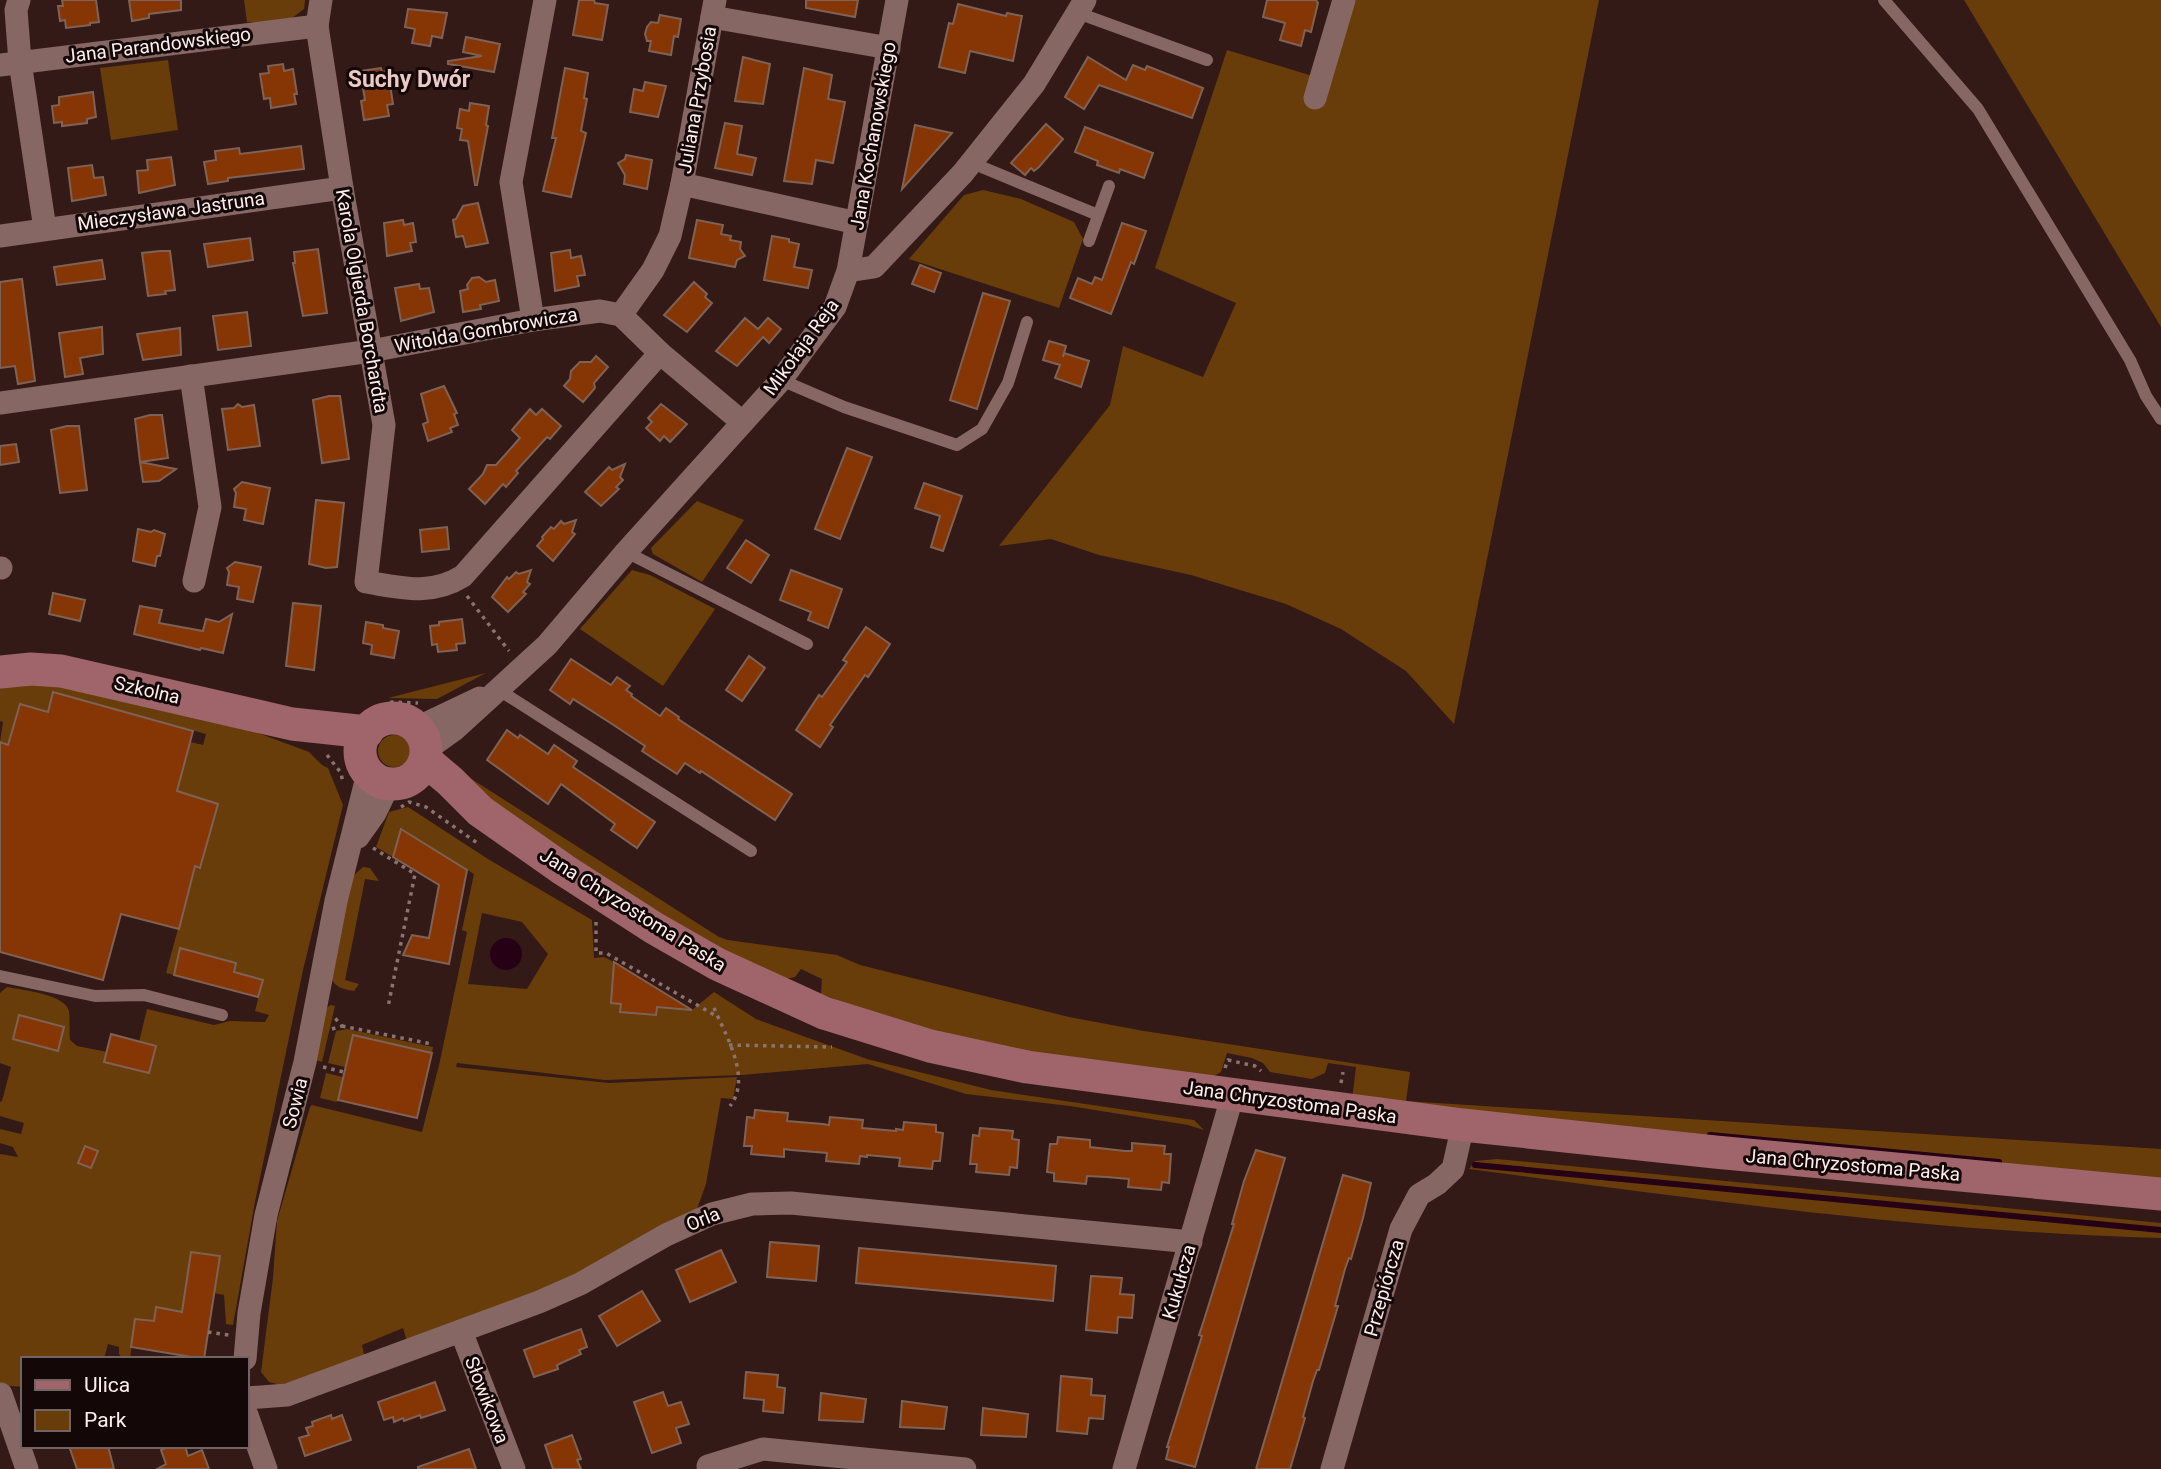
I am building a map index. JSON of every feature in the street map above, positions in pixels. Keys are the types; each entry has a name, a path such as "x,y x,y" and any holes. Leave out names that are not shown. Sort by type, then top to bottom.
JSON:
{"street":[{"path":"19,0 10,63 45,229"},
{"name":"Karola Olgierda Borchardta","path":"321,0 317,26 342,188 384,425 366,582 415,590 455,581"},
{"path":"533,320 511,182 545,0"},
{"name":"Jana Kochanowskiego","path":"848,271 897,0"},
{"path":"1315,98 1344,0"},
{"path":"848,271 874,267 972,163 1034,84 1081,7"},
{"name":"Juliana Przybosia","path":"621,315 653,270 670,236 682,184 713,8 889,48"},
{"name":"Jana Parandowskiego","path":"10,63 317,26"},
{"name":"Juliana Przybosia","path":"682,184 857,223"},
{"name":"Mieczysława Jastruna","path":"0,236 342,188"},
{"name":"Mikołaja Reja","path":"384,759 454,730 547,645 626,552 781,380 835,307 848,271"},
{"name":"Witolda Gombrowicza","path":"0,403 371,351 533,320 600,311 621,315"},
{"path":"621,315 660,353 742,422"},
{"path":"455,581 463,576 660,353"},
{"path":"191,376 210,507 194,580"},
{"name":"Szkolna","path":"0,672 31,669 91,677 292,724 384,759"},
{"name":"Jana Chryzostoma Paska","path":"384,759 450,781 480,811 564,870 654,928 754,982 824,1013 930,1046 1027,1067 1463,1125 2161,1194"},
{"name":"Sowia","path":"245,1357 249,1313 266,1215 305,1062 336,901 350,848 384,759"},
{"name":"Kukułcza","path":"1124,1469 1233,1094"},
{"name":"Przepiórcza","path":"1332,1469 1401,1228 1419,1195 1437,1184 1453,1169 1463,1125"},
{"name":"Orla","path":"248,1398 287,1395 539,1302 580,1284 666,1235 712,1214 752,1204 791,1203 1191,1242"},
{"name":"Słowikowa","path":"461,1331 514,1469"},
{"path":"8,1395 21,1446"},
{"path":"248,1418 266,1469"},
{"path":"22,1448 27,1469"},
{"path":"708,1466 763,1449 965,1469"}],"lane":[{"path":"1884,0 1978,108 2130,360 2146,396 2161,419"},
{"path":"1081,7 1207,60"},
{"path":"972,163 1098,215"},
{"path":"1089,241 1109,186"},
{"path":"781,380 844,408 957,446 982,429 1007,383 1027,321"},
{"path":"626,552 807,644"},
{"path":"499,690 751,851"},
{"path":"0,976 95,996 144,995 222,1015"}],"path":[{"path":"455,581 524,666"},
{"path":"327,757 384,759 341,773 327,757"},
{"path":"388,1007 415,874 391,860"},
{"path":"596,916 596,953 606,953 718,1017"},
{"path":"714,1008 740,1075 736,1099 730,1106"},
{"path":"335,1018 342,1026"},
{"path":"332,1029 342,1026 432,1044"},
{"path":"729,1045 832,1047"},
{"path":"1228,1060 1255,1066 1269,1078"},
{"path":"323,1067 344,1072"},
{"path":"208,1332 234,1335"}],"green space":[{"path":"244,0 305,0 304,9 287,22 247,22"},
{"path":"1349,0 1599,0 1454,724 1406,671 1341,629 1286,604 1191,575 1099,555 1051,539 999,546 1110,405 1123,346 1203,377 1236,303 1155,268 1227,50 1329,81"},
{"path":"1964,0 2161,0 2161,327"},
{"path":"168,60 178,130 111,140 100,68"},
{"path":"983,190 1021,199 1074,222 1083,239 1059,308 909,259 964,195"},
{"path":"697,501 744,520 702,582 653,554 651,548"},
{"path":"632,570 650,575 715,609 663,686 580,629"},
{"path":"486,673 437,699 388,698"},
{"path":"43,681 247,729 309,752 328,768 343,805 303,970 255,1202 233,1325 226,1324 224,1295 214,1293 191,1252 182,1312 157,1307 154,1321 135,1319 130,1357 121,1357 119,1347 108,1344 105,1357 21,1357 21,1387 0,1385 0,1154 18,1157 13,1147 0,1143 0,1129 21,1134 24,1123 0,1116 0,1102 11,1067 0,1063 0,993 7,987 42,994 60,1001 69,1011 70,1040 77,1046 107,1052 104,1062 148,1073 156,1046 139,1042 147,1009 214,1025 230,1021 265,1022 269,1015 255,1011 263,980 234,972 235,962 181,948 174,975 166,973 195,866 200,868 218,804 177,791 190,742 203,745 206,734 53,692 48,712 20,704 8,745 0,742 3,722 0,721 0,685"},
{"path":"394,735 405,740 410,751 405,762 394,767 383,762 378,751 383,740"},
{"path":"470,778 719,937 728,940 837,955 860,965 1069,1017 1410,1072 1406,1101 2161,1149 2161,1185 1352,1100 1356,1067 1328,1063 1325,1073 1312,1079 1270,1072 1263,1063 1252,1058 1227,1053 1221,1072 1214,1076 948,1041 821,994 822,979 801,969 795,977 785,979 711,950 507,817"},
{"path":"408,807 488,859 592,920 594,958 604,957 614,962 611,1003 621,1004 621,1012 656,1015 657,1007 692,1010 714,992 756,1019 867,1059 991,1090 1194,1120 1204,1130 1188,1125 1070,1106 966,1094 868,1064 742,1075 605,1080 457,1063 456,1067 609,1083 737,1077 733,1099 721,1098 706,1184 697,1209 557,1285 407,1341 403,1328 362,1345 365,1358 281,1385 269,1382 261,1372 277,1221 310,1107 312,1105 422,1132 440,1061 467,932 462,930 474,874 402,829 393,857 376,847 389,812","holes":["482,913 522,922 548,954 527,989 468,984"]},
{"path":"363,867 370,868 379,881 365,879 345,980 359,984 354,991 339,987 329,975 351,878"},
{"path":"331,1005 335,1006 322,1062 311,1059 323,1010"},
{"path":"347,1029 433,1047 432,1053 353,1035 345,1067 328,1063 336,1031"},
{"path":"326,1073 343,1077 337,1102 320,1098"},
{"path":"1497,1159 2161,1223 2161,1238 2074,1235 1901,1221 1469,1169 1475,1161"}],"shaded area":[{"path":"506,938 517,943 522,954 517,965 506,970 495,965 490,954 495,943"}],"building":[{"path":"62,0 96,0 99,22 66,28 65,20 60,21 58,6 63,6"},
{"path":"129,0 181,0 181,10 149,14 149,18 132,21"},
{"path":"579,0 594,0 595,3 608,5 602,40 573,35"},
{"path":"806,0 858,0 855,17 806,8"},
{"path":"1267,0 1316,0 1318,3 1311,32 1305,30 1301,46 1280,40 1285,23 1263,17"},
{"path":"958,4 1006,16 1007,13 1022,16 1013,61 970,51 965,73 939,67 949,23 953,24"},
{"path":"408,9 447,13 442,38 432,36 430,46 412,43 415,29 405,27"},
{"path":"660,15 681,19 678,37 674,36 671,55 649,51 651,41 647,41 645,34 647,27 651,22 658,23"},
{"path":"466,37 500,44 494,72 448,64 448,61 482,56 463,52"},
{"path":"743,57 770,64 763,104 735,101"},
{"path":"1088,57 1126,80 1133,65 1145,70 1147,66 1203,88 1192,118 1099,85 1084,109 1065,97"},
{"path":"283,64 284,71 293,69 296,104 271,108 270,98 264,99 260,74 269,73 268,66"},
{"path":"381,68 382,72 388,71 393,104 387,105 389,116 364,120 361,101 365,100 360,71"},
{"path":"565,68 588,73 584,98 587,99 581,131 586,133 571,197 543,191 556,138 552,138"},
{"path":"804,68 832,75 828,99 845,102 833,163 816,160 812,184 784,181"},
{"path":"645,82 666,86 658,117 630,112 634,89 643,91"},
{"path":"93,92 96,117 87,119 87,123 62,126 62,122 54,123 52,106 59,105 59,97"},
{"path":"470,103 489,106 477,185 468,141 460,140 462,129 457,128 460,109 469,111"},
{"path":"725,123 742,126 737,154 756,158 752,175 715,168"},
{"path":"1046,124 1063,139 1039,167 1034,171 1031,168 1025,175 1011,163"},
{"path":"915,125 952,133 902,189"},
{"path":"1085,127 1153,153 1144,178 1120,169 1119,173 1097,165 1098,161 1075,152"},
{"path":"301,146 304,169 228,178 228,181 208,184 204,162 216,160 215,151 239,148 240,154"},
{"path":"626,155 652,160 647,189 624,184 625,175 618,163 625,159"},
{"path":"171,157 175,185 139,193 137,171 148,170 147,160"},
{"path":"92,165 94,178 103,177 106,195 72,201 68,168"},
{"path":"478,203 488,243 466,247 463,236 456,237 453,220 463,206"},
{"path":"403,220 404,225 413,223 416,242 410,243 412,251 387,256 384,223"},
{"path":"697,220 723,225 721,234 731,236 730,240 741,242 740,249 745,256 737,260 735,267 689,258"},
{"path":"1122,223 1146,231 1111,314 1070,298 1078,278 1092,284 1095,277 1102,280"},
{"path":"772,236 799,244 794,267 812,270 808,288 764,280"},
{"path":"250,238 253,260 208,267 204,244"},
{"path":"318,249 327,313 303,316 293,263 294,252"},
{"path":"570,250 571,258 581,256 585,275 577,276 579,286 555,291 551,253"},
{"path":"170,251 175,290 148,296 142,253"},
{"path":"102,260 105,279 57,285 54,267"},
{"path":"920,265 941,273 934,292 912,284"},
{"path":"479,277 486,282 495,280 499,301 480,305 481,309 463,312 460,291 468,289 467,285 472,278"},
{"path":"22,279 35,381 18,384 15,366 0,368 0,282"},
{"path":"694,282 712,303 687,332 664,315"},
{"path":"419,284 420,289 429,288 434,312 401,321 395,288"},
{"path":"983,293 1010,301 977,409 950,400"},
{"path":"247,312 251,346 218,350 213,316"},
{"path":"745,318 758,329 768,318 781,329 769,343 763,337 737,366 716,351"},
{"path":"102,327 103,354 80,358 83,374 65,377 59,333"},
{"path":"180,328 181,355 143,360 137,334"},
{"path":"1049,341 1066,346 1064,353 1089,361 1081,387 1055,378 1060,365 1043,360"},
{"path":"596,356 608,367 583,402 564,386 570,379 571,371 580,362 591,362"},
{"path":"444,386 457,413 454,414 458,425 450,428 452,432 428,441 423,424 428,422 421,394"},
{"path":"340,396 349,459 322,463 313,400"},
{"path":"238,404 242,407 254,405 260,446 228,450 222,409 234,408"},
{"path":"661,404 687,424 670,442 664,436 660,441 646,428 652,422 648,418"},
{"path":"530,409 536,415 542,409 561,426 550,439 547,437 516,471 518,473 506,487 503,484 485,504 469,489 483,474 487,465 496,465 520,438 512,430"},
{"path":"162,415 168,458 140,462 135,419"},
{"path":"79,426 87,490 60,493 51,430"},
{"path":"16,444 19,462 0,465 0,446"},
{"path":"847,448 872,457 840,539 815,529"},
{"path":"140,462 176,469 159,481 143,482"},
{"path":"625,464 620,477 623,480 616,487 619,489 601,506 585,492 609,467 612,470"},
{"path":"242,482 270,488 263,524 244,520 246,509 234,507 234,489"},
{"path":"924,483 962,496 943,551 931,547 940,516 915,508"},
{"path":"316,500 344,503 337,567 326,568 309,564"},
{"path":"576,520 572,532 575,534 553,561 537,546 542,537 561,521 564,524"},
{"path":"447,527 449,549 422,552 420,530"},
{"path":"138,529 165,534 155,566 133,561"},
{"path":"746,540 769,555 751,583 727,568"},
{"path":"235,562 261,567 253,602 237,599 239,587 227,585 227,568"},
{"path":"531,570 527,582 530,584 523,592 526,594 508,612 492,597 507,577 509,579 516,572 519,574"},
{"path":"791,570 842,589 828,628 808,620 811,612 780,600"},
{"path":"53,593 85,600 80,621 49,614"},
{"path":"293,603 321,606 314,670 286,666"},
{"path":"140,606 162,610 159,623 203,631 206,619 219,622 232,614 223,653 134,634"},
{"path":"462,619 465,643 456,644 457,650 438,652 437,644 432,645 430,626"},
{"path":"366,622 399,631 394,658 371,654 372,645 363,643"},
{"path":"866,627 890,644 830,725 833,727 820,747 796,730 819,695 822,697 847,662 843,660"},
{"path":"749,656 765,668 742,701 726,690"},
{"path":"571,659 611,685 617,677 630,686 626,690 631,696 660,716 666,708 679,717 678,719 792,794 775,820 685,763 677,774 642,751 645,746 612,724 573,699 570,704 550,690"},
{"path":"53,692 193,731 177,791 218,804 200,868 195,866 179,929 121,914 103,980 0,952 0,742 8,745 20,704 48,712"},
{"path":"507,730 518,738 520,735 548,754 554,745 577,761 573,767 655,822 637,848 611,830 615,824 561,784 548,804 487,760"},
{"path":"401,829 467,870 449,964 403,955 412,935 429,938 439,885 393,857"},
{"path":"180,948 236,963 234,972 263,980 258,997 174,975"},
{"path":"614,962 692,1010 657,1007 656,1015 620,1012 621,1004 611,1003"},
{"path":"19,1015 64,1027 58,1051 13,1039"},
{"path":"111,1034 156,1046 149,1073 104,1062"},
{"path":"353,1035 432,1053 417,1118 338,1100"},
{"path":"755,1110 788,1113 787,1121 829,1125 830,1117 863,1120 862,1128 896,1131 903,1130 904,1122 936,1125 936,1132 943,1133 940,1161 933,1161 932,1169 899,1166 900,1158 867,1155 860,1156 859,1164 826,1161 827,1153 784,1149 784,1157 751,1154 752,1146 744,1146 747,1117 754,1118"},
{"path":"980,1128 1013,1131 1012,1139 1019,1140 1017,1168 1010,1167 1009,1175 976,1172 977,1164 970,1164 973,1135 979,1136"},
{"path":"1058,1137 1090,1140 1090,1147 1125,1151 1132,1151 1132,1143 1165,1146 1164,1154 1171,1154 1169,1183 1162,1182 1161,1190 1128,1187 1129,1179 1107,1177 1087,1176 1086,1184 1054,1181 1054,1173 1047,1172 1050,1144 1057,1144"},
{"path":"85,1146 98,1151 91,1168 78,1163"},
{"path":"1256,1150 1285,1158 1195,1467 1166,1459 1167,1447 1202,1336 1199,1335 1234,1224 1244,1181"},
{"path":"1343,1175 1371,1183 1290,1469 1256,1469"},
{"path":"770,1242 819,1246 816,1281 767,1277"},
{"path":"859,1248 1056,1266 1053,1301 856,1283"},
{"path":"721,1250 736,1282 690,1302 676,1270"},
{"path":"191,1252 220,1256 204,1357 131,1347 135,1319 154,1321 156,1307 182,1312"},
{"path":"1091,1276 1122,1278 1120,1294 1134,1295 1132,1318 1118,1317 1117,1333 1086,1330"},
{"path":"642,1291 660,1321 617,1346 599,1316"},
{"path":"581,1329 587,1347 579,1350 581,1354 557,1365 558,1369 534,1377 524,1350"},
{"path":"746,1372 778,1375 777,1387 785,1388 783,1413 763,1411 764,1400 744,1398"},
{"path":"1061,1376 1092,1379 1091,1395 1105,1396 1103,1419 1089,1418 1087,1434 1057,1431"},
{"path":"435,1382 445,1410 404,1421 403,1418 394,1422 393,1417 384,1420 378,1402"},
{"path":"663,1392 668,1406 681,1402 689,1424 676,1428 681,1443 652,1453 634,1402"},
{"path":"821,1393 866,1399 863,1422 819,1420"},
{"path":"902,1401 947,1407 944,1429 900,1427"},
{"path":"983,1408 1028,1414 1026,1437 981,1435"},
{"path":"331,1415 332,1419 342,1415 351,1440 305,1456 299,1438 309,1435 306,1428 313,1426 312,1422"},
{"path":"572,1435 581,1459 577,1460 581,1469 553,1469 545,1445"},
{"path":"70,1448 109,1448 114,1469 77,1469"},
{"path":"186,1448 188,1456 202,1450 209,1469 157,1469 166,1464 161,1450"},
{"path":"469,1449 476,1469 418,1469 418,1467"}],"waterway":[{"path":"1710,1135 1999,1162"},
{"path":"1475,1165 2161,1230"}],"district":[{"name":"Suchy Dwór","path":"409,79"}]}
